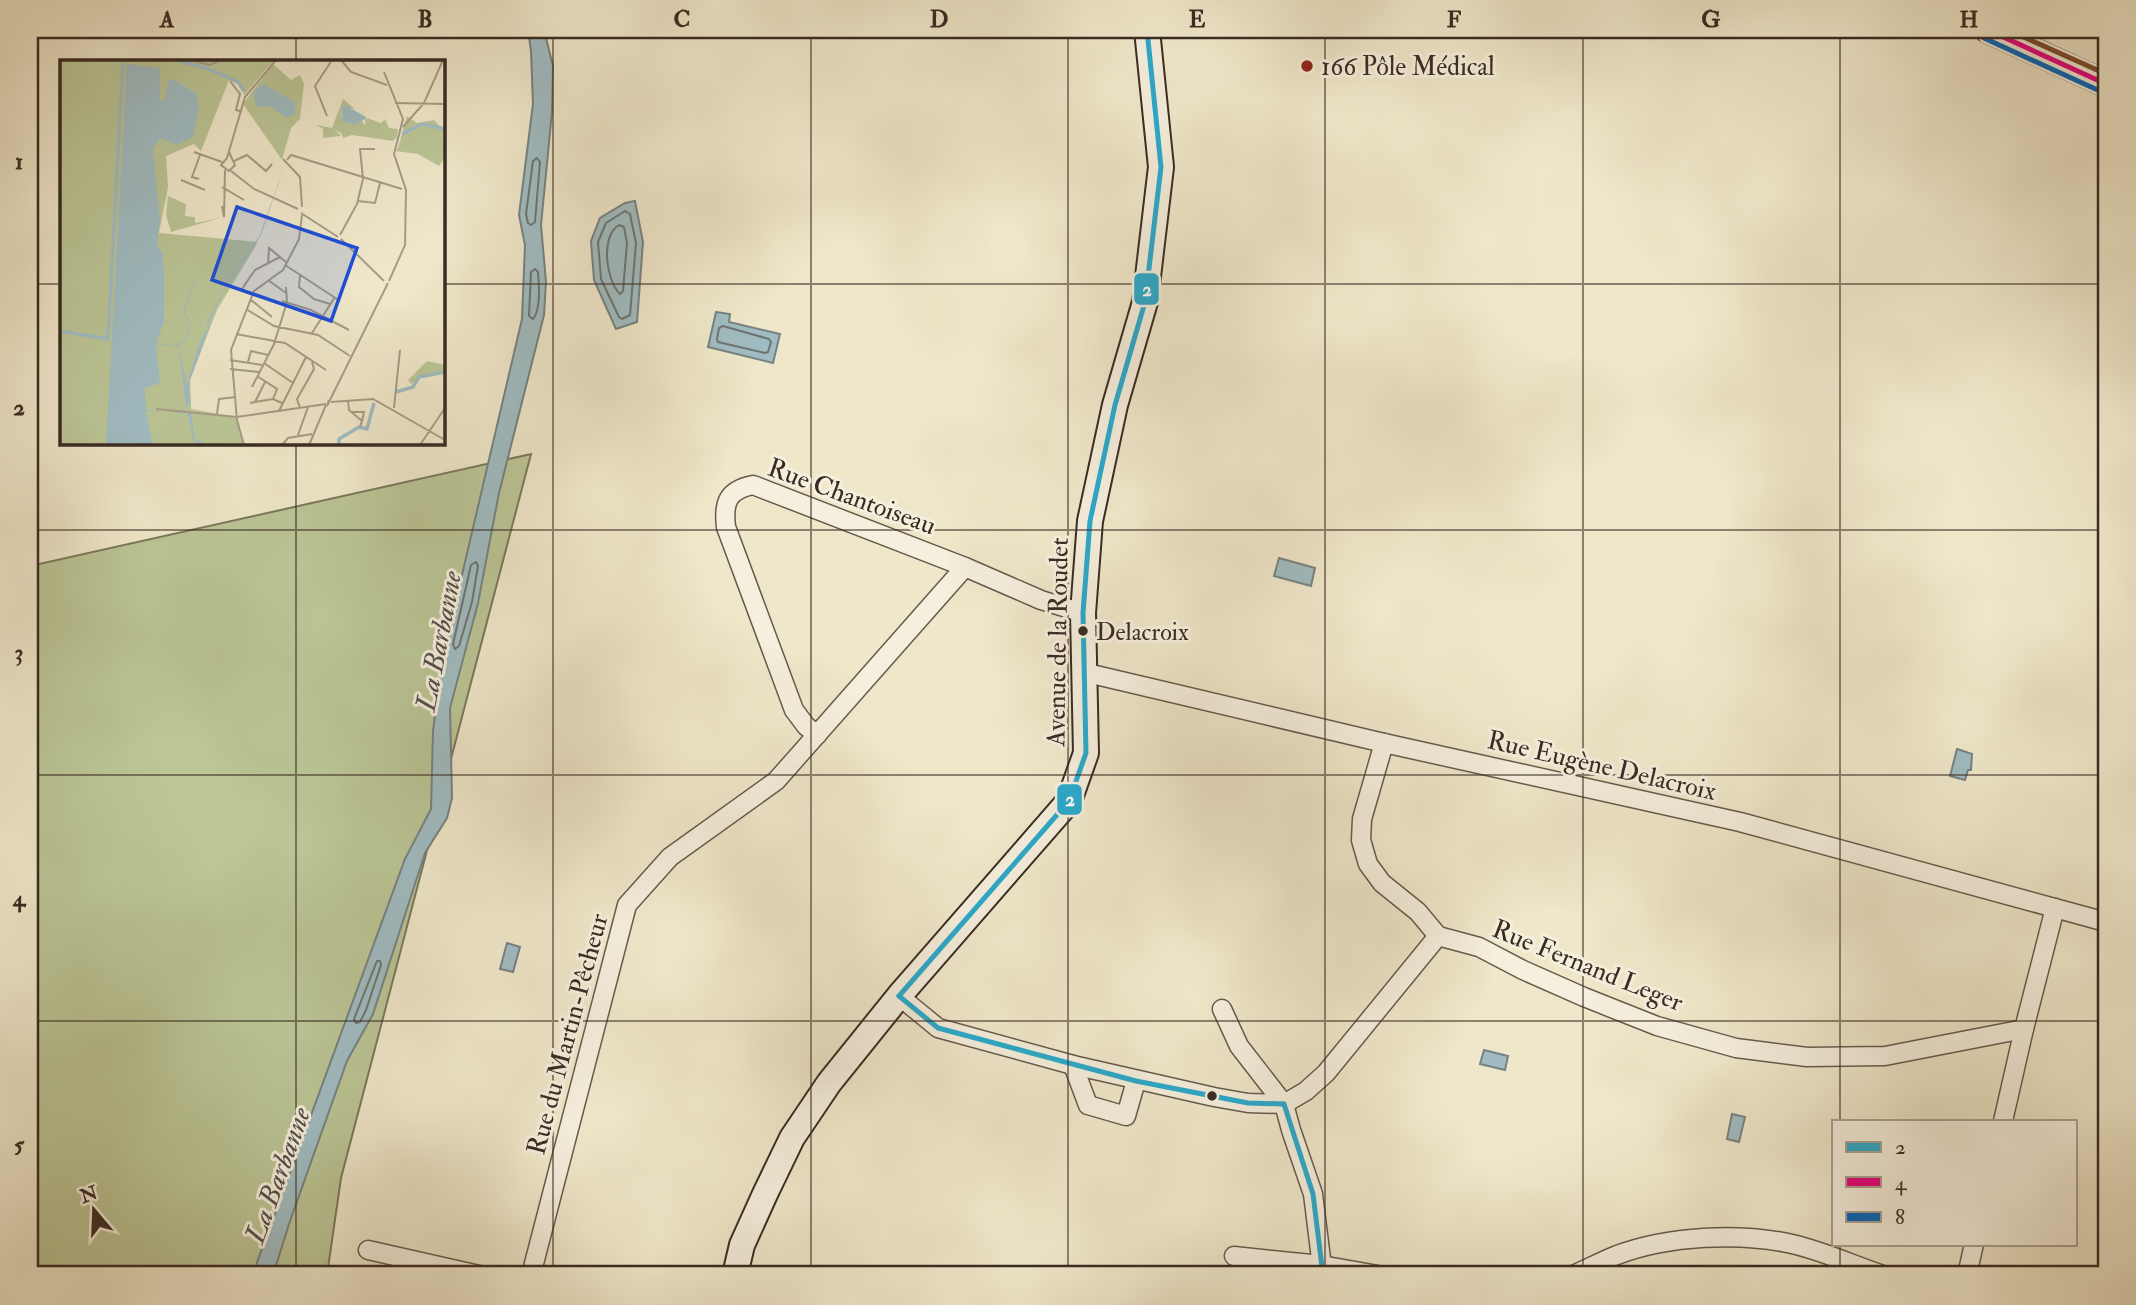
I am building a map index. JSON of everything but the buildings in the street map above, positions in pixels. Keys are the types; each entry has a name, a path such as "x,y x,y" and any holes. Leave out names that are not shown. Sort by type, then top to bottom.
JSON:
{"street":[{"name":"Avenue de la Roudet","path":"735,1275 741,1245 792,1138 829,1083 899,996 1069,801 1086,753 1083,613 1090,521 1115,405 1145,302 1161,167 1147,30"},
{"path":"1988,30 2106,84"},
{"name":"Rue Chantoiseau","path":"817,735 794,710 726,527 724,511 729,496 742,487 753,485 965,567 1041,600 1083,613"},
{"name":"Rue du Martin-Pêcheur","path":"531,1275 627,905 670,857 776,781 965,567"},
{"name":"Rue Eugène Delacroix","path":"1083,672 1384,743 1740,822 2106,922"},
{"path":"899,996 938,1028 1136,1081 1248,1103 1284,1104 1306,1091 1326,1073 1438,936 1418,912 1382,883 1368,864 1361,840 1362,818 1384,743"},
{"path":"2003,1120 2055,908"},
{"name":"Rue Fernand Leger","path":"1438,936 1479,947 1523,970 1657,1026 1737,1048 1807,1057 1885,1056 2024,1029"},
{"path":"1223,1009 1239,1046 1284,1104 1313,1194 1322,1270"},
{"path":"1073,1065 1088,1105 1126,1116 1136,1081"},
{"path":"1573,1275 1618,1255 1659,1244 1706,1238 1755,1238 1794,1244 1883,1275"},
{"path":"1967,1275 1974,1246"},
{"path":"368,1250 479,1275"},
{"path":"1234,1256 1322,1270 1378,1275"}],"green space":[{"path":"531,454 341,1178 327,1275 30,1275 30,566"}],"water":[{"path":"528,30 544,30 553,66 552,112 541,225 546,282 544,315 499,493 478,603 450,708 452,798 447,818 425,853 373,1014 347,1061 273,1275 257,1275 255,1268 405,859 431,809 433,731 442,660 522,319 525,245 519,215 533,104"},
{"path":"635,201 643,242 637,322 616,329 594,280 591,241 600,218 625,203"},
{"path":"716,312 730,314 729,322 780,334 773,363 708,347"},
{"path":"1279,558 1315,568 1311,586 1274,576"},
{"path":"1957,749 1972,754 1971,770 1968,770 1965,780 1950,776"},
{"path":"507,943 520,947 513,972 500,969"},
{"path":"1484,1050 1508,1056 1505,1070 1480,1064"},
{"path":"1732,1114 1745,1117 1739,1142 1727,1139"}],"transit line":[{"name":"2","path":"899,996 1069,801 1086,753 1083,613 1090,521 1115,405 1145,302 1161,167 1147,30"},
{"name":"4","path":"1988,30 2106,84"},
{"path":"2008,30 2106,74"},
{"name":"8","path":"1984,38 2102,92"},
{"name":"2","path":"899,996 938,1028 1136,1081 1248,1103 1284,1104"},
{"name":"2","path":"1284,1104 1313,1194 1323,1275"}],"place":[{"name":"166 Pôle Médical","path":"1307,66"},
{"name":"Delacroix","path":"1083,631"}],"water label":[{"name":"La Barbanne","path":"438,641"},
{"name":"La Barbanne","path":"277,1175"}]}
